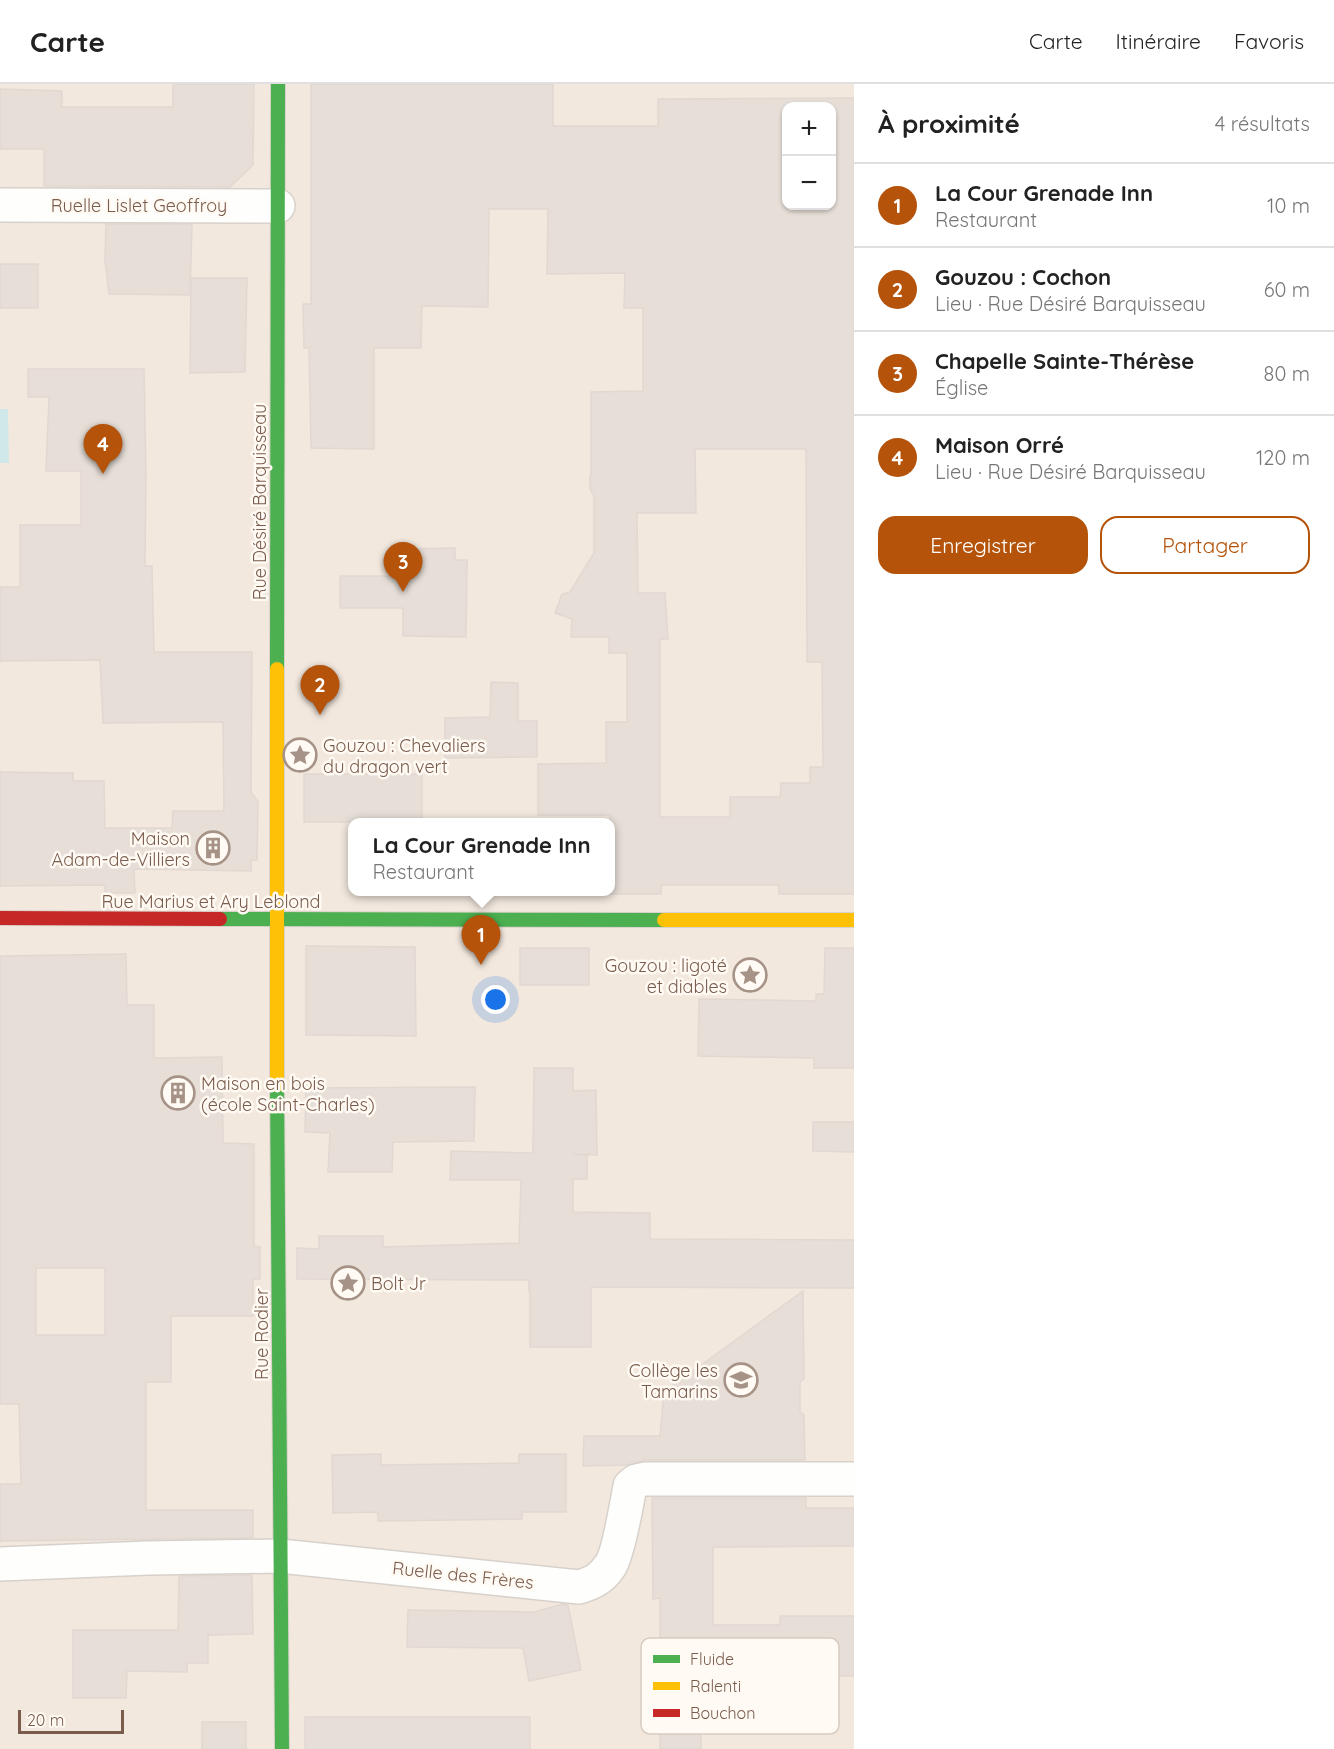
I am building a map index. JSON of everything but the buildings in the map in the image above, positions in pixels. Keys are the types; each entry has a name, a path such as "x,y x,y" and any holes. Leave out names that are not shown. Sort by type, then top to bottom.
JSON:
{"street":[{"name":"Rue Désiré Barquisseau","path":"276,919 278,84"},
{"name":"Ruelle Lislet Geoffroy","path":"0,205 278,206"},
{"name":"Rue Marius et Ary Leblond","path":"0,918 854,920"},
{"name":"Rue Rodier","path":"276,919 282,1749"},
{"name":"Ruelle des Frères","path":"0,1564 280,1556 579,1587 592,1584 612,1564 630,1486 636,1481 645,1479 854,1479"}],"shaded area":[{"path":"0,84 854,84 854,1749 0,1749"}],"water":[{"path":"0,409 8,409 9,463 0,463"}],"traffic: fast":[{"path":"277,669 278,84"},
{"path":"220,919 664,920"},
{"path":"277,1085 282,1749"}],"traffic: slow":[{"path":"277,669 277,1085"},
{"path":"664,920 854,920"}],"traffic: jam":[{"path":"0,918 220,919"}],"place":[{"name":"Maison Orré","path":"103,474"},
{"name":"Chapelle Sainte-Thérèse","path":"403,592"},
{"name":"Gouzou : Cochon","path":"320,715"},
{"name":"Gouzou : Chevaliers du dragon vert","path":"300,755"},
{"name":"Maison Adam-de-Villiers","path":"213,848"},
{"name":"La Cour Grenade Inn","path":"481,965"},
{"name":"Gouzou : ligoté et diables","path":"750,975"},
{"name":"Maison en bois (école Saint-Charles)","path":"178,1093"},
{"name":"Bolt Jr","path":"348,1283"},
{"name":"Collège les Tamarins","path":"741,1380"}]}
